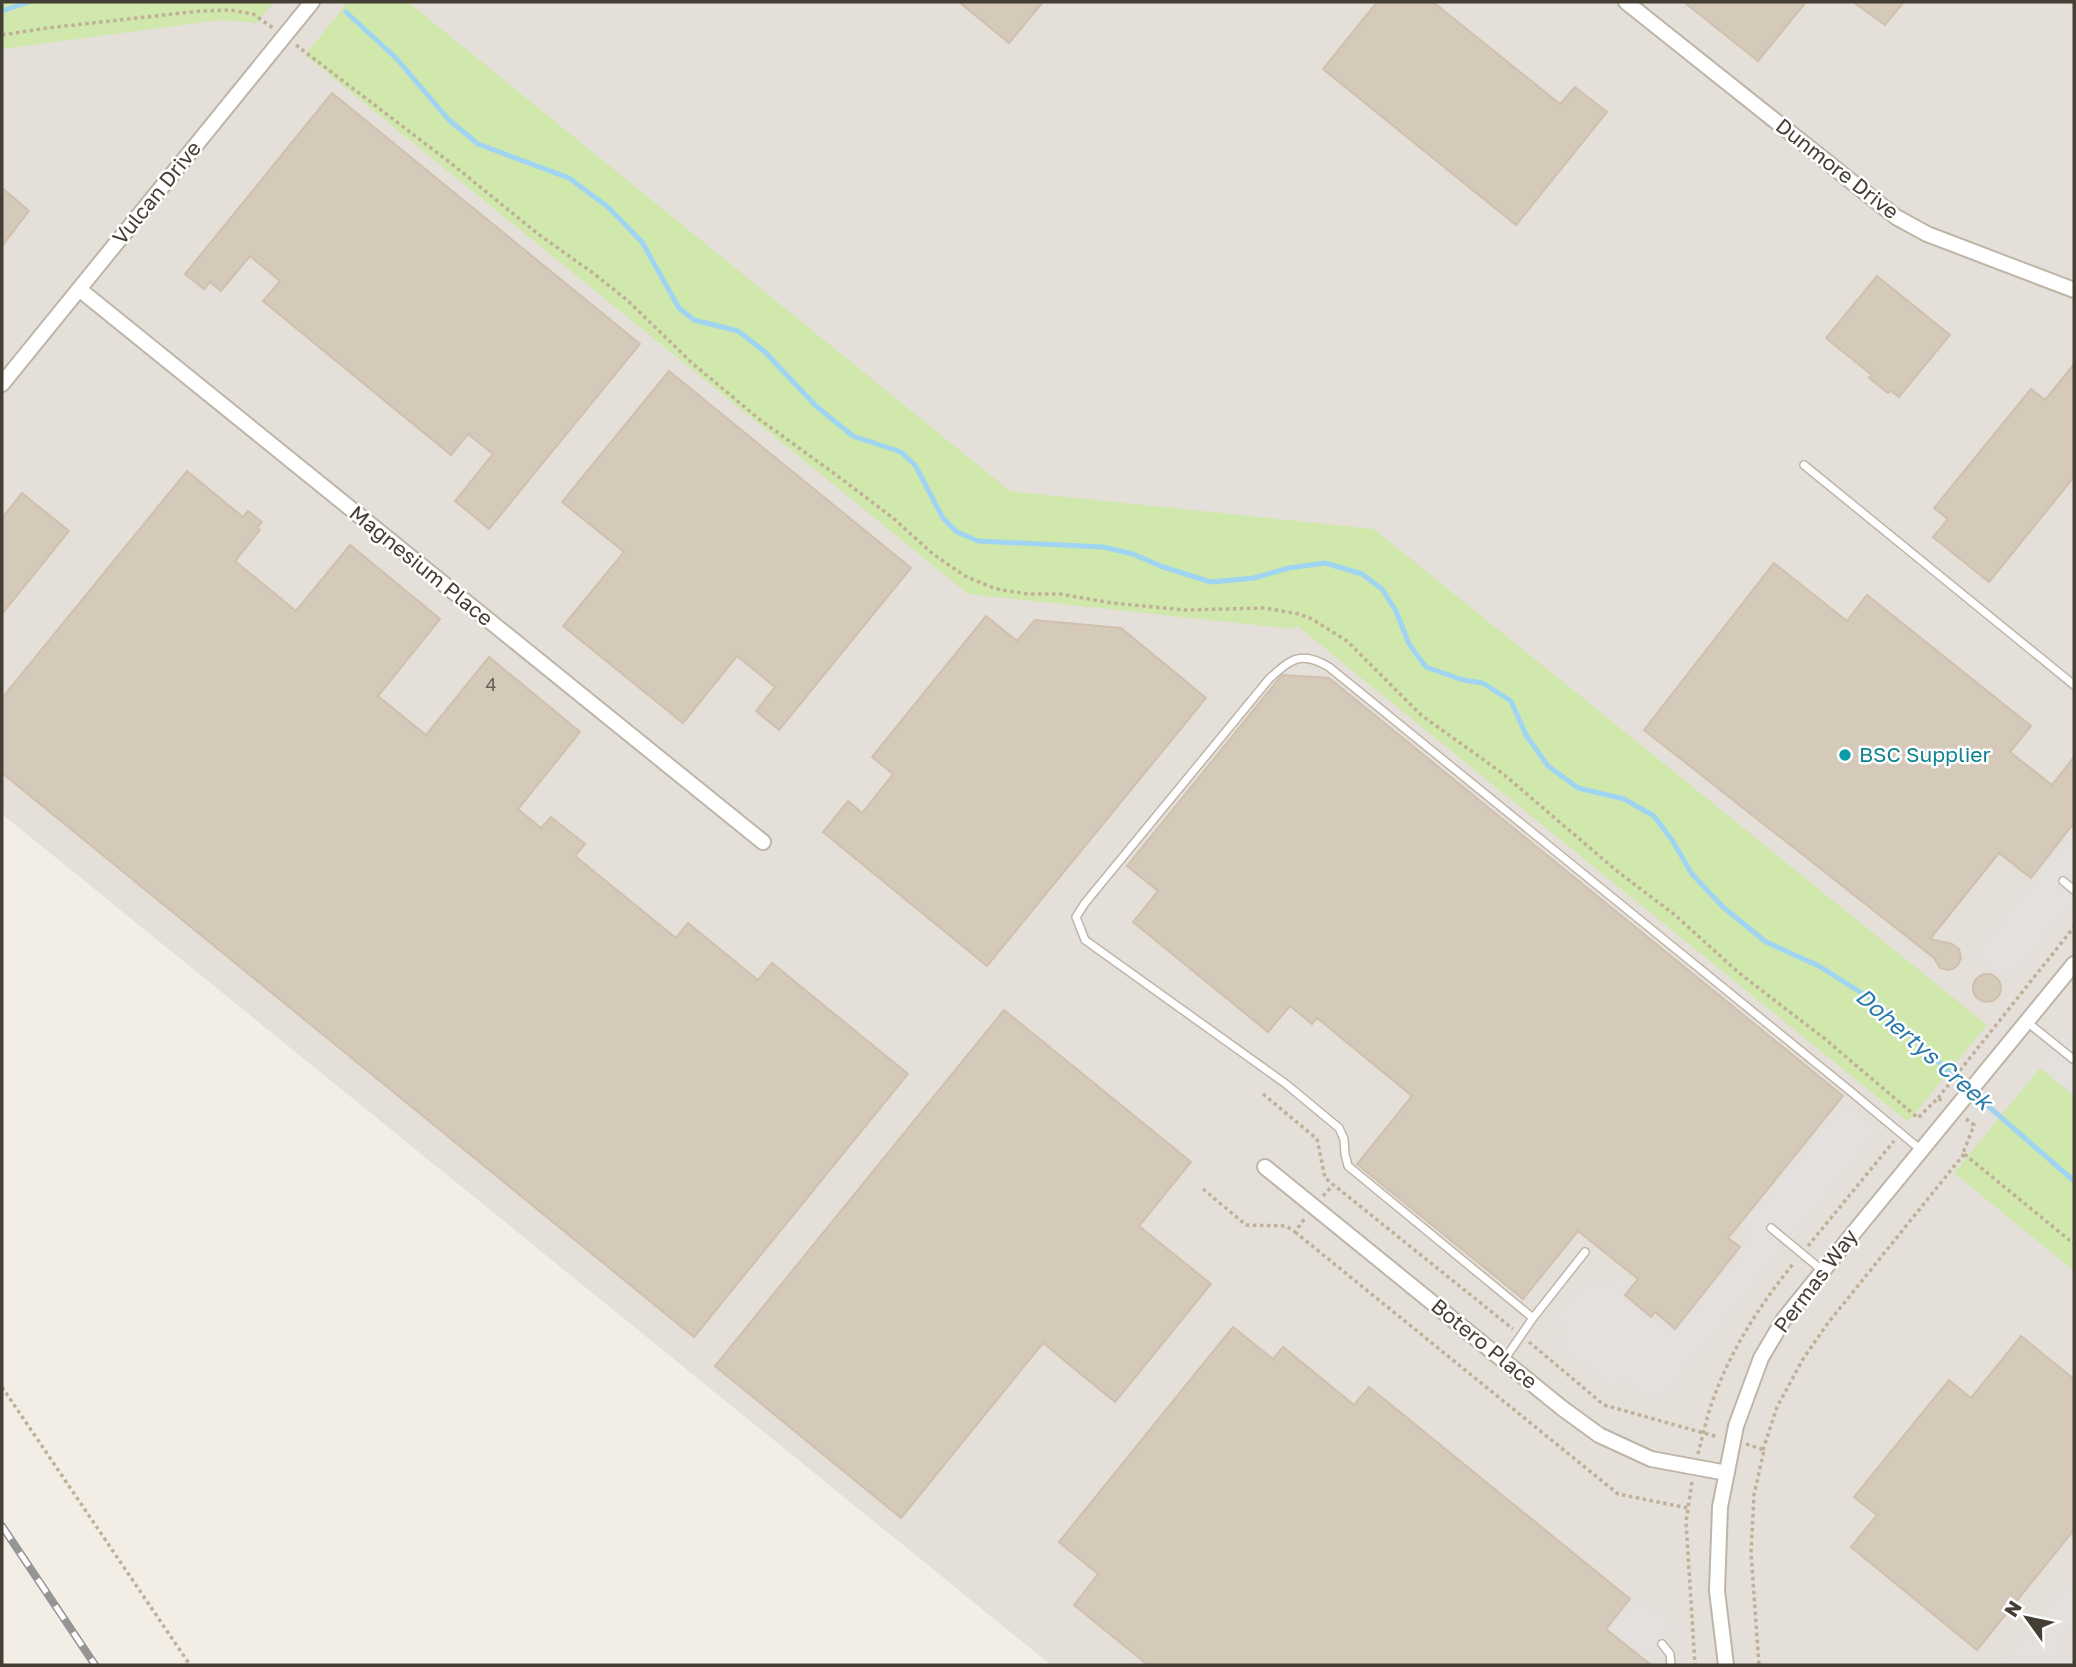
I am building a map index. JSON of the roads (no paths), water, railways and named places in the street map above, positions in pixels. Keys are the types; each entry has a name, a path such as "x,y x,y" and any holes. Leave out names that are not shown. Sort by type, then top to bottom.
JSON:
{"street":[{"name":"Vulcan Drive","path":"2,384 312,2"},
{"name":"Dunmore Drive","path":"1626,2 1896,217 1927,234 2074,290"},
{"name":"Magnesium Place","path":"79,289 763,842"},
{"name":"Permas Way","path":"1726,1665 1717,1591 1720,1507 1736,1426 1761,1358 1784,1319 2074,964"},
{"name":"Botero Place","path":"1265,1167 1600,1435 1651,1459 1727,1473"}],"lane":[{"path":"1804,465 2074,685"},
{"path":"1533,1318 1348,1166 1344,1139 1339,1128 1286,1084 1085,940 1079,928 1076,917 1085,903 1269,679 1293,660 1315,659 1329,667 1921,1150"},
{"path":"2063,881 2074,890"},
{"path":"2026,1022 2073,1059"},
{"path":"1771,1228 1823,1270"},
{"path":"1504,1360 1584,1252"},
{"path":"1662,1644 1670,1654 1671,1665"}],"waterway":[{"name":"Dohertys Creek","path":"2,11 29,2"},
{"name":"Dohertys Creek","path":"346,12 396,58 449,120 478,144 569,178 608,207 642,242 679,308 694,320 738,331 764,351 817,407 853,436 901,452 915,465 943,518 957,532 978,541 1103,547 1133,554 1211,582 1254,578 1289,568 1325,563 1362,574 1382,589 1396,611 1409,644 1426,667 1463,680 1483,683 1511,701 1526,735 1548,766 1578,788 1624,799 1654,816 1692,874 1723,907 1766,942 1819,966 1876,1002 1949,1072 2074,1181"}],"railway":[{"path":"2,1526 95,1665"}],"place":[{"name":"BSC Supplier","path":"1845,755"}]}
